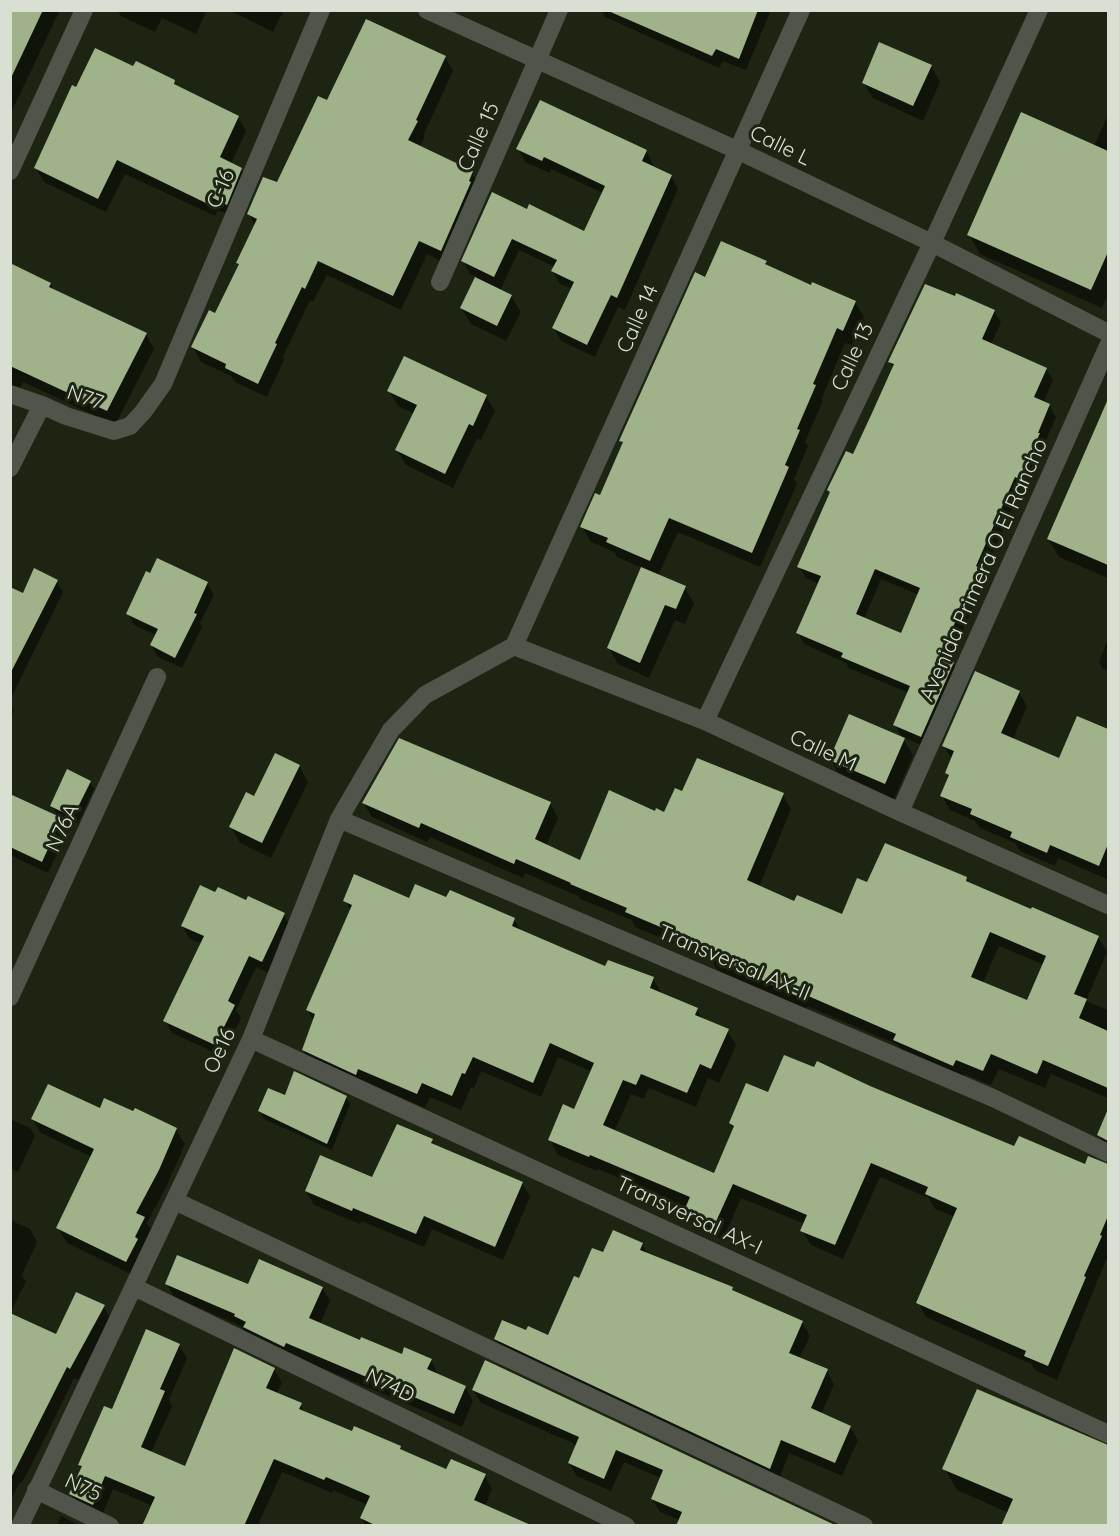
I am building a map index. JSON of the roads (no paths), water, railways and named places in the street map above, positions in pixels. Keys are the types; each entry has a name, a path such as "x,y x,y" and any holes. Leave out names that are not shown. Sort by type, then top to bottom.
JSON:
{"street":[{"path":"10,171 84,10"},
{"name":"C-16","path":"163,384 321,10"},
{"name":"Calle L","path":"427,10 739,151 932,243 1108,333"},
{"name":"Calle 15","path":"440,282 559,10"},
{"name":"Calle 14","path":"514,646 801,10"},
{"name":"Calle 13","path":"705,721 932,243 1039,10"},
{"name":"Avenida Primera O El Rancho","path":"900,812 1108,346"},
{"name":"N77","path":"10,468 42,405 66,416 114,431 130,426 163,384"},
{"path":"10,394 42,405"},
{"name":"Calle M","path":"514,646 705,721 900,812 1107,900"},
{"name":"Oe16","path":"20,1526 251,1039 339,819 392,730 425,695 514,646"},
{"name":"N76A","path":"10,997 157,677"},
{"name":"Transversal AX-II","path":"339,819 993,1098 1108,1153"},
{"name":"Transversal AX-I","path":"251,1039 1108,1434"},
{"path":"175,1201 864,1526"},
{"name":"N74D","path":"134,1287 626,1526"},
{"name":"N75","path":"36,1490 110,1526"}]}
